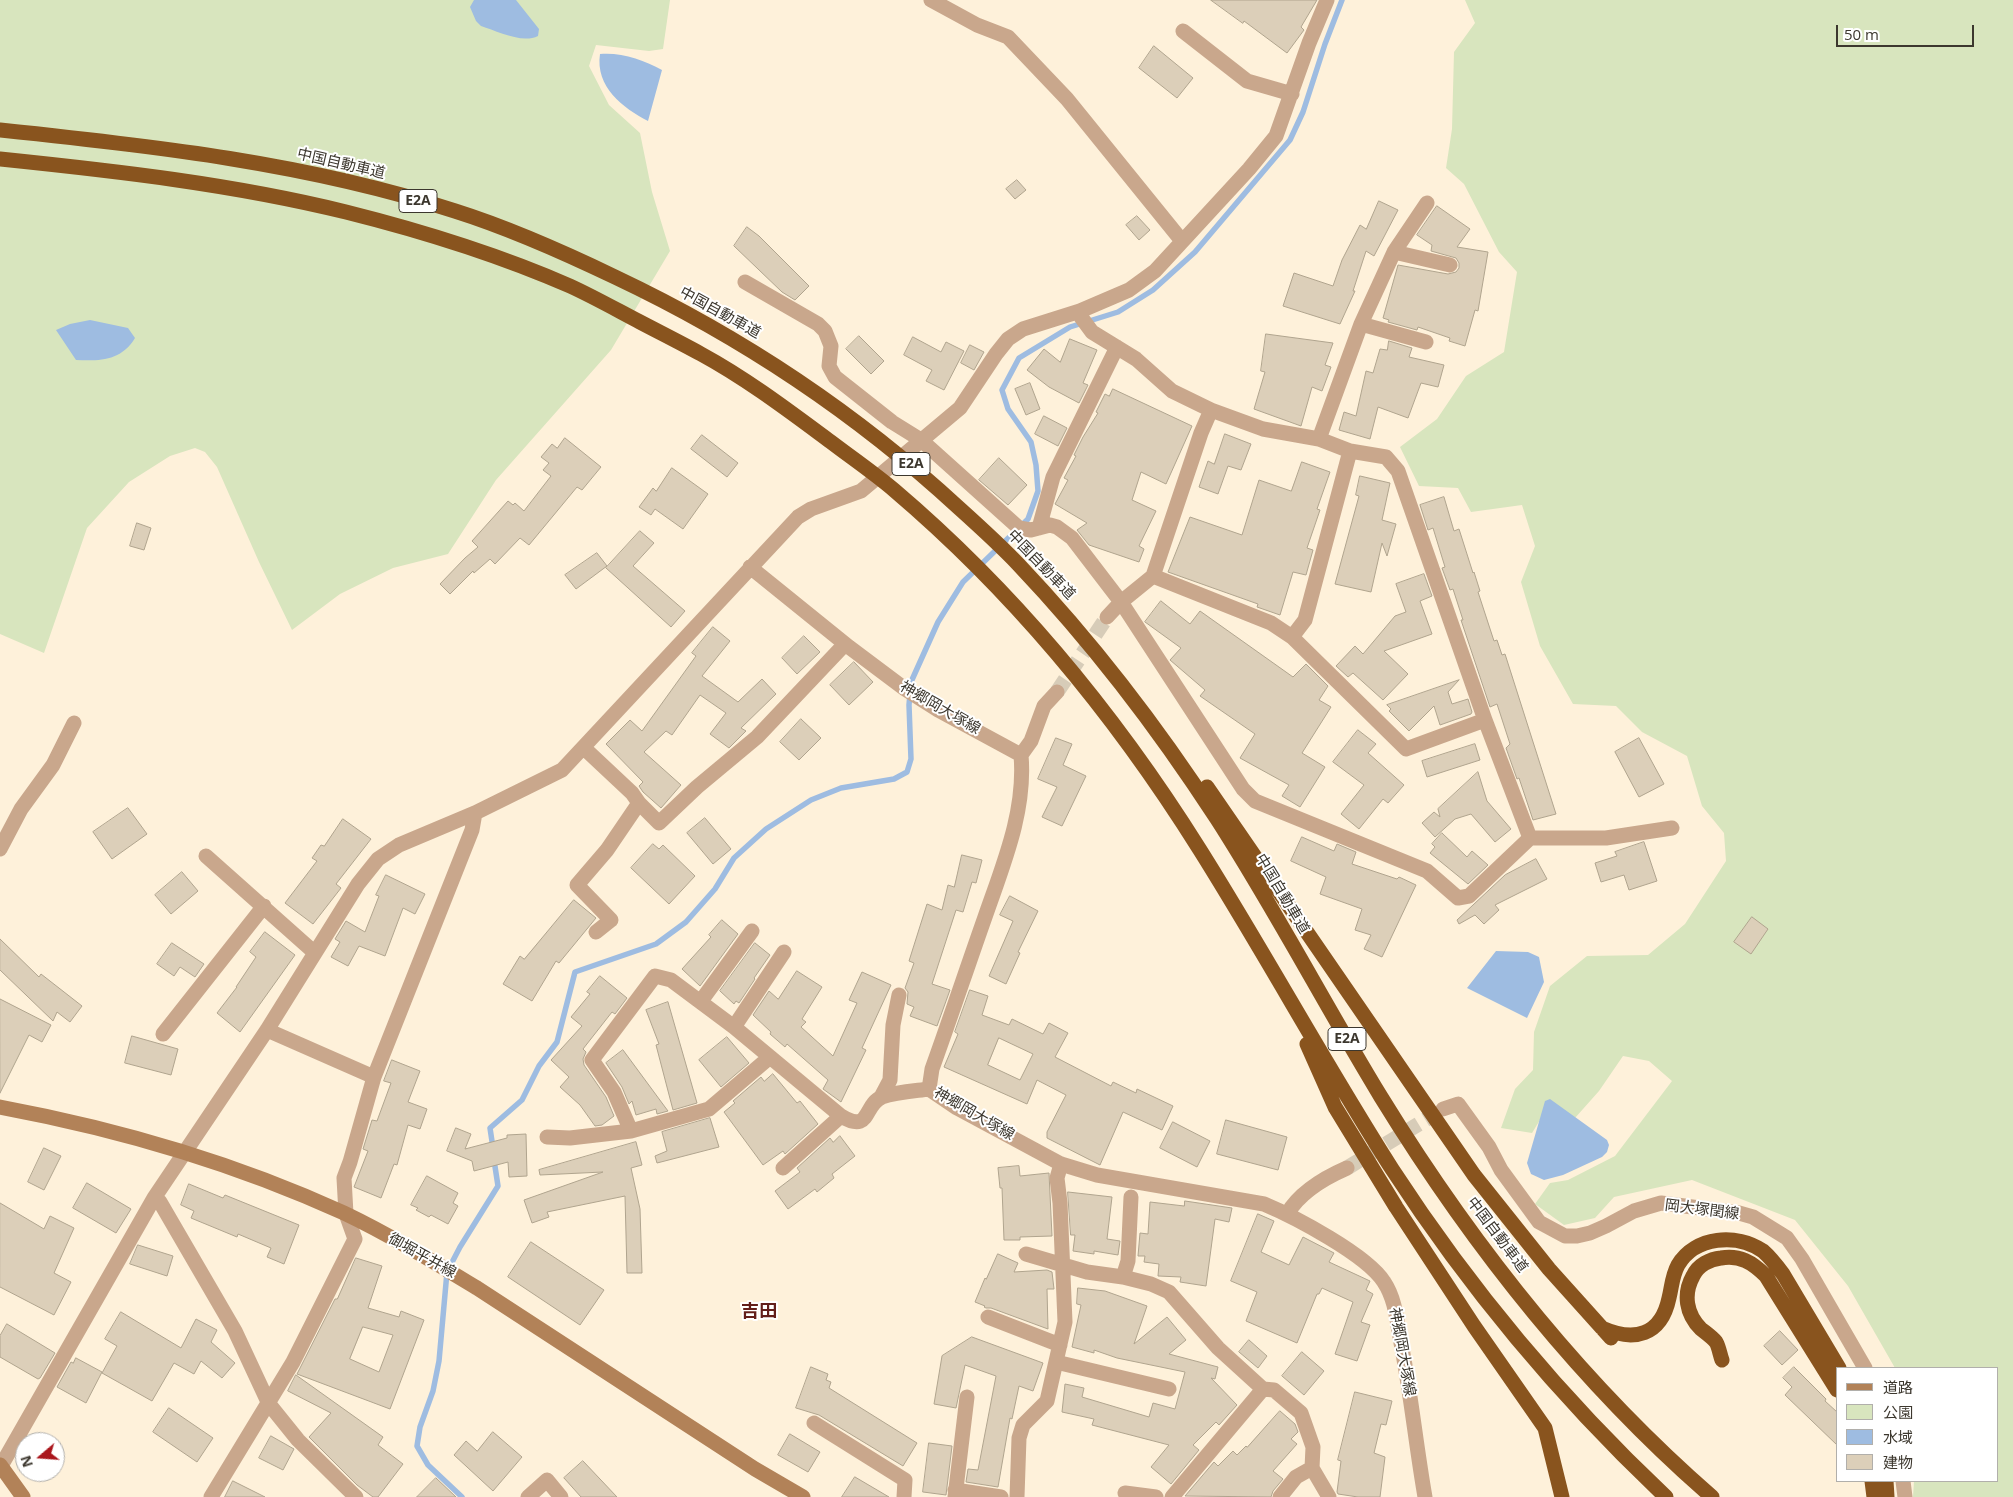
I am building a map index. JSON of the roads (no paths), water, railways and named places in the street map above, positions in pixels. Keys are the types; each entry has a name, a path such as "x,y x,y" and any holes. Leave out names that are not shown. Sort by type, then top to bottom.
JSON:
{"highway":[{"name":"中国自動車道","path":"0,130 126,143 236,158 346,181 455,211 586,263 649,293 758,354 800,381 911,464 1013,558 1066,616 1120,681 1153,725 1218,820 1381,1097 1435,1181 1475,1237 1542,1324 1600,1389 1678,1467 1712,1497"},
{"name":"E2A","path":"0,159 123,172 229,188 345,212 449,241 572,287 704,355 783,406 890,487 950,540 991,581 1091,694 1124,738 1198,848 1392,1170 1460,1267 1527,1352 1586,1417 1666,1497"},
{"path":"1120,681 1203,780 1474,1175 1549,1269 1606,1333 1626,1336 1641,1335 1652,1329 1660,1322 1667,1308 1672,1278 1683,1257 1706,1243 1734,1240 1748,1244 1763,1252 1783,1274 1838,1367"},
{"path":"1280,985 1335,1107 1440,1275 1545,1428 1562,1497"},
{"path":"1722,1360 1716,1342 1699,1326 1692,1316 1687,1304 1686,1295 1694,1273 1703,1264 1715,1258 1733,1256 1756,1266 1766,1276 1836,1388"},
{"path":"1872,1482 1874,1497"},
{"path":"1886,1482 1887,1497"}],"street":[{"path":"931,0 978,25 1008,37 1067,99 1182,241"},
{"path":"22,1497 0,1466 154,1198 267,1030 358,884 378,859 399,845 475,814 562,770 798,517 811,509 861,492 960,408 1008,339 1023,329 1081,314 1129,290 1155,271 1276,136 1309,43 1327,0"},
{"path":"1183,31 1247,81 1292,94"},
{"path":"1319,439 1361,324 1394,252 1426,203"},
{"path":"1394,252 1450,265"},
{"path":"745,282 818,324 826,331 831,346 829,366 835,377 892,422 921,440 1020,528 1031,530 1050,525 1057,527 1072,538 1121,602 1243,789 1255,801 1427,871 1458,898 1469,896 1530,838 1606,838 1672,828"},
{"path":"1081,314 1092,332 1136,360 1172,391 1212,410 1263,429 1319,439 1350,451 1386,457 1398,471 1485,720 1530,838"},
{"path":"1361,324 1426,342"},
{"path":"1039,528 1053,477 1117,347"},
{"path":"1107,617 1121,602 1153,576 1201,433 1212,410"},
{"path":"1292,637 1305,620 1350,451"},
{"name":"神郷岡大塚線","path":"750,567 845,644 910,692 938,710 1014,749 1021,755 1023,770 1020,806 1010,842 932,1069 929,1089 956,1108 1061,1164 1097,1175 1264,1204 1287,1214 1370,1267 1384,1282 1393,1298 1425,1497"},
{"path":"1153,576 1271,624 1292,637 1406,749 1485,720"},
{"path":"584,748 659,823 697,787 757,736 845,644"},
{"path":"1021,755 1031,740 1044,706 1057,692"},
{"path":"0,849 21,809 53,765 74,723"},
{"path":"596,932 611,920 577,885 607,850 639,803"},
{"path":"211,1497 293,1362 355,1239 346,1214 344,1178 374,1077 451,885 472,830 475,814"},
{"path":"206,856 315,953"},
{"path":"163,1034 264,906"},
{"path":"700,1001 752,931"},
{"path":"734,1027 784,952"},
{"path":"631,1131 614,1092 592,1060 655,976 671,980 700,1001 852,1123 859,1122 865,1118 872,1105 881,1097 890,1080 893,1025 899,995"},
{"path":"267,1030 374,1077"},
{"path":"548,1137 570,1138 631,1131 709,1109 770,1057"},
{"path":"881,1097 929,1089"},
{"name":"岡大塚閏線","path":"1443,1109 1458,1104 1489,1147 1501,1170 1539,1222 1566,1236 1577,1236 1590,1232 1634,1211 1661,1203 1739,1213 1753,1217 1787,1238 1802,1260 1864,1367"},
{"name":"御堀平井線","path":"0,1107 111,1131 186,1152 274,1183 346,1214 436,1263 803,1497"},
{"path":"783,1168 841,1116"},
{"path":"1017,1497 1019,1438 1023,1425 1047,1401 1064,1322 1063,1266 1057,1178 1061,1164"},
{"path":"1287,1214 1292,1205 1310,1189 1322,1180 1347,1168"},
{"path":"1123,1277 1128,1261 1131,1196"},
{"path":"154,1198 160,1202 235,1331 269,1404 298,1440 356,1497"},
{"path":"1026,1254 1063,1266 1151,1284 1169,1292 1218,1348 1263,1389 1274,1390 1301,1413 1313,1447 1312,1468 1329,1497"},
{"path":"988,1317 1060,1345"},
{"path":"1056,1362 1169,1389"},
{"path":"1172,1497 1263,1389"},
{"path":"967,1397 955,1494 1001,1497"},
{"path":"814,1423 905,1480 904,1497"},
{"path":"1280,1497 1296,1477 1312,1468"},
{"path":"528,1497 547,1480 561,1497"},
{"path":"1903,1482 1905,1497"},
{"path":"1125,1493 1156,1497"}],"water":[{"path":"474,0 516,0 539,29 538,36 525,39 517,38 481,26 476,21 470,7"},
{"path":"600,54 616,54 632,58 662,70 648,121 629,110 606,86 602,77"},
{"path":"90,320 128,328 135,338 123,351 109,358 102,360 76,360 56,330 70,324"},
{"path":"1496,951 1528,952 1539,957 1544,982 1527,1018 1467,988"},
{"path":"1550,1099 1607,1140 1609,1145 1607,1152 1602,1157 1563,1175 1544,1180 1531,1174 1527,1163 1545,1101"}],"waterway":[{"path":"493,1148 490,1128 522,1100 539,1066 557,1042 575,972 656,944 686,922 715,889 734,858 766,829 811,800 841,788 894,779 907,772 911,759 909,705 911,682 938,622 963,582 1028,519 1038,491 1036,465 1031,442 1008,409 1002,390 1019,358 1070,327 1118,312 1153,290 1195,252 1290,140 1303,112 1325,44 1342,0"},
{"path":"462,1497 428,1465 417,1446 420,1427 433,1391 439,1361 447,1272 460,1247 498,1186 494,1160"}],"tunnel":[{"path":"1057,692 1107,617"},
{"path":"1347,1168 1443,1109"}],"district":[{"name":"吉田","path":"759,1312"}]}
